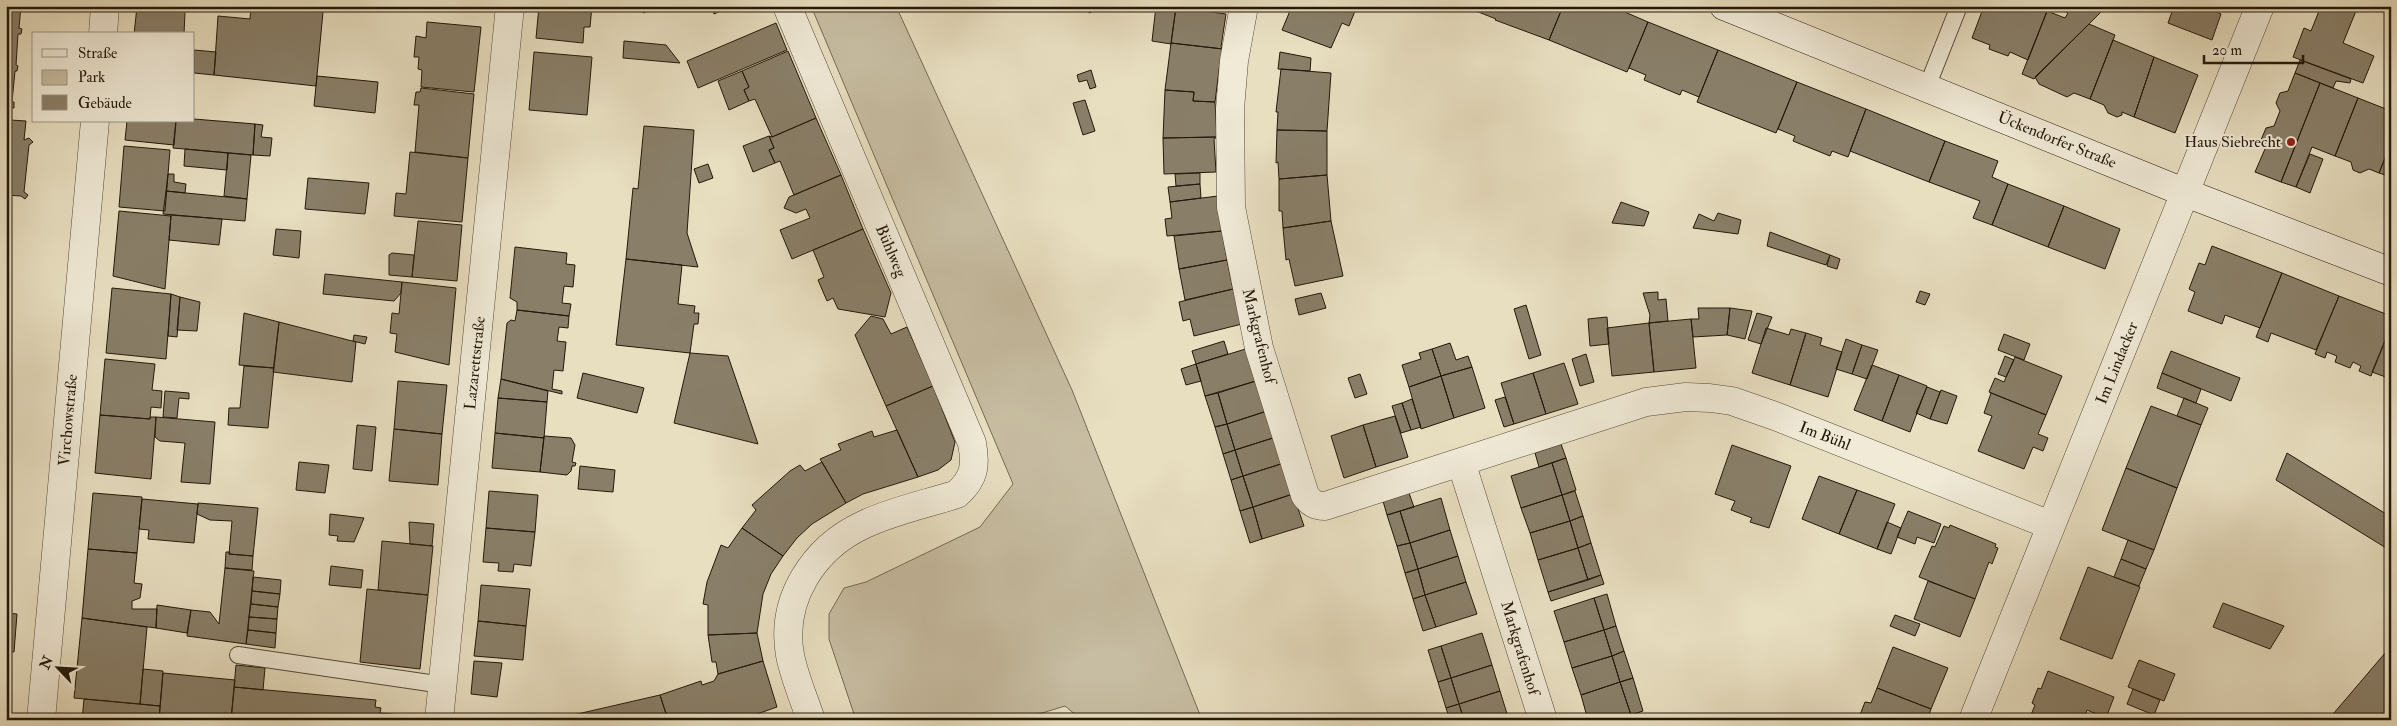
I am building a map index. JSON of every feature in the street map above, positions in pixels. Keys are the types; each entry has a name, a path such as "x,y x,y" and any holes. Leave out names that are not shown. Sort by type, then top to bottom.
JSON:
{"street":[{"path":"103,32 105,6"},
{"name":"Lazarettstraße","path":"439,720 510,6"},
{"name":"Bühlweg","path":"787,6 972,443 975,460 974,474 967,485 957,494 863,525 827,550 804,576 788,620 788,638 790,656 811,720"},
{"name":"Markgrafenhof","path":"1244,6 1235,51 1230,109 1232,207 1259,348 1305,495 1317,506 1324,506 1593,418"},
{"name":"Ückendorfer Straße","path":"1724,6 2186,193 2391,272"},
{"name":"Im Lindacker","path":"1973,720 2260,6"},
{"name":"Virchowstraße","path":"41,720 95,122"},
{"name":"Im Bühl","path":"1593,418 1646,402 1686,397 1732,402 2050,525"},
{"name":"Markgrafenhof","path":"1461,462 1543,720"}],"lane":[{"path":"1927,87 1959,6"},
{"path":"238,655 443,685"}],"green space":[{"path":"811,6 896,6 1072,390 1202,720 1082,720 1065,706 1019,720 856,720 829,639 829,614 844,588 866,582 980,527 1013,484"}],"building":[{"path":"6,6 21,6 19,28 22,29 21,34 18,34 16,65 18,66 17,71 15,71 12,102 14,102 14,108 11,108 10,120 26,121 24,140 29,138 33,142 29,145 24,192 28,195 25,199 21,196 6,195"},
{"path":"251,6 323,12 316,86 214,75 218,16 250,19"},
{"path":"539,6 592,6 590,27 584,27 583,43 536,38"},
{"path":"643,6 661,6 643,13"},
{"path":"711,6 732,6 714,14"},
{"path":"1086,6 1107,6 1089,13"},
{"path":"1156,6 1176,7 1171,44 1152,41"},
{"path":"1169,6 1196,6 1196,10"},
{"path":"1292,6 1357,6 1349,26 1342,23 1331,48 1282,30"},
{"path":"1461,6 1484,6 1481,13"},
{"path":"1484,6 1563,6 1549,40 1481,13"},
{"path":"1563,6 1611,6 1648,22 1627,72 1549,40"},
{"path":"1984,6 2041,6 2048,9 2028,60 2010,52 2008,56 1989,49 1990,45 1972,38"},
{"path":"2060,6 2107,6 2034,79 2022,74 2047,11 2065,18 2068,13 2063,11"},
{"path":"2174,6 2202,6 2221,14 2212,40 2168,23"},
{"path":"2202,6 2216,6 2214,11"},
{"path":"2321,6 2358,6 2343,43 2374,56 2363,83 2293,57 2304,28 2311,31"},
{"path":"137,7 185,12 184,32 134,32"},
{"path":"1176,7 1226,14 1221,47 1223,49 1171,43"},
{"path":"427,22 481,27 474,92 421,87 422,70 418,69 419,57 414,57 416,36 426,38"},
{"path":"1648,22 1718,50 1699,97 1682,90 1680,95 1644,80 1646,75 1629,68"},
{"path":"776,23 787,50 698,88 687,61"},
{"path":"2089,24 2115,35 2090,99 2074,93 2067,97 2039,84 2035,77"},
{"path":"2113,40 2154,57 2134,117 2122,112 2122,115 2117,117 2108,113 2104,105 2090,99"},
{"path":"624,41 666,45 680,63 623,58"},
{"path":"1171,43 1223,49 1215,102 1193,101 1194,92 1165,90"},
{"path":"195,50 216,52 214,75 195,73"},
{"path":"1718,50 1797,82 1776,133 1697,102"},
{"path":"788,51 816,118 772,137 755,99 749,101 744,90 749,87 742,71"},
{"path":"534,52 592,57 587,115 529,110"},
{"path":"1280,52 1311,58 1310,71 1278,69"},
{"path":"2154,57 2198,75 2175,133 2134,117"},
{"path":"2300,60 2351,79 2350,83 2336,81 2333,88 2295,73"},
{"path":"1281,69 1331,73 1327,131 1277,130 1278,112 1276,112"},
{"path":"1091,70 1096,87 1090,89 1087,80 1079,82 1077,75"},
{"path":"742,71 749,87 744,90 749,101 729,110 718,81"},
{"path":"2295,73 2320,83 2281,182 2255,172 2265,149 2261,140 2266,128 2274,126 2280,111 2276,103 2280,93 2288,91"},
{"path":"317,76 378,82 375,113 314,106"},
{"path":"1797,82 1866,109 1848,157 1832,151 1830,156 1793,141 1795,136 1778,129"},
{"path":"2320,83 2358,98 2335,156 2312,147 2296,187 2281,182"},
{"path":"421,88 474,94 468,158 415,152 419,105 414,105 416,92 420,92"},
{"path":"1165,90 1194,92 1193,101 1215,102 1217,137 1163,138"},
{"path":"2358,98 2391,111 2391,143 2379,173 2369,169 2360,173 2353,170 2351,162 2335,156"},
{"path":"1085,100 1095,131 1083,135 1073,103"},
{"path":"1866,109 1945,141 1929,182 1850,151"},
{"path":"816,118 841,175 794,195 780,161 775,163 769,150 774,148 769,136 772,137"},
{"path":"195,119 255,124 253,155 173,148 176,122 195,122"},
{"path":"127,122 176,122 174,145 125,140"},
{"path":"255,124 263,125 261,137 272,138 270,156 253,155"},
{"path":"644,126 694,130 687,233 698,267 626,259 633,188 638,189"},
{"path":"1277,130 1327,131 1327,175 1279,179 1278,162 1276,163"},
{"path":"769,136 774,148 769,150 775,163 753,172 743,146"},
{"path":"1217,137 1214,139 1216,172 1164,174 1163,138"},
{"path":"1945,141 1998,161 1992,177 2008,184 1992,225 1973,218 1980,201 1929,182"},
{"path":"2391,143 2391,177 2379,173"},
{"path":"124,146 170,150 165,211 119,207"},
{"path":"185,149 228,153 227,170 184,166"},
{"path":"410,152 468,158 462,222 394,216 396,193 406,194"},
{"path":"228,153 251,155 247,199 224,196"},
{"path":"2310,154 2323,159 2310,193 2296,187"},
{"path":"708,164 713,178 699,183 694,169"},
{"path":"1200,173 1200,184 1176,186 1175,174"},
{"path":"168,174 174,174 174,182 186,184 185,193 166,191"},
{"path":"841,175 863,229 792,259 780,230 810,218 806,209 796,213 784,208 789,197"},
{"path":"1327,175 1331,221 1283,228 1282,211 1279,211 1279,179"},
{"path":"308,178 369,183 365,214 305,209"},
{"path":"1200,184 1201,198 1170,202 1168,187"},
{"path":"2008,184 2064,206 2048,247 1992,225"},
{"path":"166,191 247,199 245,221 163,214"},
{"path":"1218,196 1222,231 1167,236 1165,219 1172,218 1170,202"},
{"path":"1621,202 1649,212 1644,226 1612,223"},
{"path":"2064,206 2120,229 2105,269 2048,247"},
{"path":"119,211 171,216 165,289 113,276"},
{"path":"1718,213 1741,220 1738,234 1693,228 1699,214 1714,221"},
{"path":"171,215 222,219 219,245 169,240"},
{"path":"418,221 462,225 457,281 412,277"},
{"path":"1331,221 1343,276 1295,286 1289,259 1286,260 1283,228"},
{"path":"276,229 301,231 299,258 273,255"},
{"path":"863,229 891,293 885,317 838,309 833,298 827,301 818,280 824,277 813,250"},
{"path":"1222,231 1227,260 1179,269 1174,236"},
{"path":"1770,232 1830,255 1826,265 1767,246"},
{"path":"2212,246 2282,273 2260,328 2225,315 2222,324 2188,311 2195,292 2189,289 2199,263 2205,265"},
{"path":"515,247 567,253 566,264 575,265 573,287 564,286 562,303 571,304 569,316 517,310 517,302 510,298"},
{"path":"392,253 414,255 412,277 389,275 389,255"},
{"path":"1830,255 1840,259 1837,269 1827,266"},
{"path":"626,259 682,265 678,304 695,306 694,313 699,313 698,324 694,324 690,353 616,345"},
{"path":"1227,260 1233,289 1185,300 1179,269"},
{"path":"2282,273 2339,296 2316,350 2271,333 2268,342 2256,337"},
{"path":"325,274 402,282 401,293 394,301 323,294"},
{"path":"402,282 456,288 449,365 395,352 397,334 390,333 392,313 399,314"},
{"path":"112,288 171,294 166,359 106,353"},
{"path":"1233,289 1242,324 1194,336 1190,319 1183,321 1179,302"},
{"path":"1920,291 1930,294 1925,305 1916,302"},
{"path":"1658,292 1658,300 1666,299 1668,321 1649,323 1650,315 1643,293"},
{"path":"1321,293 1326,308 1299,315 1295,299"},
{"path":"171,294 180,297 177,337 168,336"},
{"path":"2339,296 2391,316 2391,326 2371,376 2359,371 2361,366 2353,362 2350,368 2335,362 2337,356 2327,352 2325,358 2315,354"},
{"path":"180,297 200,302 197,331 177,330"},
{"path":"1526,305 1541,355 1529,359 1514,309"},
{"path":"1698,308 1730,308 1727,335 1693,337 1691,319 1699,319"},
{"path":"1730,308 1752,311 1745,339 1727,335"},
{"path":"517,310 569,316 568,328 559,327 557,341 566,342 563,371 554,370 552,389 562,391 562,394 501,379 507,323 511,320 515,321"},
{"path":"244,313 279,322 274,368 239,365"},
{"path":"1757,313 1772,317 1761,344 1748,340"},
{"path":"871,316 883,319 891,334 907,327 933,386 886,406 855,335"},
{"path":"1607,317 1609,344 1590,346 1588,319"},
{"path":"1691,319 1696,368 1654,372 1649,323"},
{"path":"279,322 356,342 352,382 273,372"},
{"path":"1649,323 1654,372 1612,376 1607,328"},
{"path":"2391,326 2391,379 2372,372"},
{"path":"1766,328 1789,335 1791,329 1806,333 1790,385 1752,373"},
{"path":"1806,333 1822,338 1820,345 1842,352 1828,397 1790,385"},
{"path":"2004,334 2030,344 2024,360 1998,350"},
{"path":"354,335 367,337 365,344 353,341"},
{"path":"1846,339 1862,345 1852,374 1836,369"},
{"path":"1224,341 1228,354 1196,364 1192,351"},
{"path":"1450,343 1456,360 1468,356 1472,367 1441,376 1432,349"},
{"path":"1862,345 1878,350 1867,379 1852,374"},
{"path":"1249,348 1259,380 1205,396 1196,364"},
{"path":"1432,349 1441,376 1409,387 1402,365 1421,359 1419,353"},
{"path":"2171,351 2240,378 2231,401 2162,373"},
{"path":"690,353 728,356 758,444 674,423"},
{"path":"1586,354 1594,382 1580,386 1572,359"},
{"path":"2005,356 2014,360 2006,377 1998,374"},
{"path":"2015,357 2062,376 2046,415 1989,392 1995,378 2004,382"},
{"path":"105,359 155,364 152,390 162,391 161,408 151,407 150,419 100,415"},
{"path":"1564,363 1578,404 1546,414 1533,373"},
{"path":"1196,364 1201,381 1186,385 1181,369"},
{"path":"1872,365 1899,375 1882,421 1854,410"},
{"path":"244,366 274,368 268,428 228,425 229,408 240,408"},
{"path":"1472,367 1485,408 1454,418 1441,376"},
{"path":"583,373 644,388 637,413 577,398"},
{"path":"1533,373 1546,414 1514,424 1501,383"},
{"path":"2162,373 2201,389 2196,403 2157,388"},
{"path":"1360,374 1367,394 1355,398 1348,378"},
{"path":"1899,375 1927,386 1910,432 1882,421"},
{"path":"1441,376 1454,418 1421,429 1409,387"},
{"path":"501,379 548,391 547,402 498,398"},
{"path":"1259,380 1267,411 1227,424 1218,393"},
{"path":"398,381 447,385 442,434 394,429"},
{"path":"933,386 955,442 951,460 938,470 918,477 886,406"},
{"path":"1927,387 1940,392 1930,419 1916,413"},
{"path":"1941,390 1957,396 1947,424 1930,419"},
{"path":"165,391 189,393 189,399 179,398 177,418 163,417"},
{"path":"1218,393 1227,424 1215,427 1205,396"},
{"path":"1991,393 2046,415 2038,434 2048,438 2043,451 2033,447 2024,469 1978,451 1992,416 1984,413"},
{"path":"1505,397 1514,424 1504,427 1495,400"},
{"path":"498,398 547,402 544,438 495,433"},
{"path":"2184,398 2208,408 2201,425 2177,416"},
{"path":"1412,399 1421,427 1411,430 1402,403"},
{"path":"1402,403 1411,430 1401,433 1392,406"},
{"path":"2151,406 2201,425 2177,488 2126,468"},
{"path":"1267,411 1276,437 1235,450 1227,424"},
{"path":"100,415 150,419 150,417 156,417 151,479 95,473"},
{"path":"1395,416 1408,457 1376,467 1363,425"},
{"path":"156,417 215,422 210,484 181,482 185,443 160,441 155,437"},
{"path":"1227,424 1235,450 1223,454 1215,427"},
{"path":"357,425 376,427 372,471 353,469"},
{"path":"1363,425 1376,467 1344,478 1331,436"},
{"path":"394,429 442,434 438,485 389,481"},
{"path":"897,430 918,477 863,494 846,503 820,459 841,450 838,444 872,431 874,437"},
{"path":"495,433 544,438 540,472 492,468"},
{"path":"544,436 571,438 575,445 572,462 576,463 567,475 540,472"},
{"path":"1276,437 1284,463 1243,476 1235,450"},
{"path":"1561,444 1566,458 1539,467 1535,453"},
{"path":"1732,445 1791,466 1769,528 1750,522 1752,518 1731,510 1735,501 1715,494"},
{"path":"1235,450 1243,476 1231,480 1223,454"},
{"path":"2287,453 2391,517 2391,551 2276,480"},
{"path":"1566,458 1576,490 1562,495 1552,463"},
{"path":"299,462 329,465 325,493 296,490"},
{"path":"822,462 846,503 812,524 797,538 783,556 742,528 756,510 752,505 790,471 800,465 805,471"},
{"path":"1284,463 1293,494 1253,507 1243,476"},
{"path":"1552,463 1562,495 1521,508 1511,476"},
{"path":"580,466 615,470 613,492 578,489"},
{"path":"2126,468 2177,488 2154,550 2102,530"},
{"path":"1243,476 1253,507 1240,511 1231,480"},
{"path":"1819,476 1857,490 1839,534 1802,519"},
{"path":"1857,490 1895,504 1877,549 1839,534"},
{"path":"489,491 538,495 535,532 486,528"},
{"path":"1575,491 1583,516 1570,521 1562,495"},
{"path":"93,493 142,497 137,553 88,549"},
{"path":"1409,493 1414,507 1387,515 1383,501"},
{"path":"1293,494 1304,526 1262,539 1253,507"},
{"path":"1562,495 1570,521 1530,533 1521,508"},
{"path":"1441,498 1450,530 1410,543 1400,511"},
{"path":"142,499 198,504 194,543 148,539 149,530 139,529"},
{"path":"198,503 258,508 253,556 229,554 232,521 210,520 197,514"},
{"path":"1253,507 1262,539 1250,543 1240,511"},
{"path":"1400,511 1410,543 1397,546 1387,515"},
{"path":"1908,511 1941,524 1934,543 1917,537 1915,544 1897,537"},
{"path":"330,514 364,518 354,542 337,541 338,536 329,535"},
{"path":"1583,516 1591,543 1578,548 1570,521"},
{"path":"1570,521 1578,548 1538,560 1530,533"},
{"path":"409,522 434,524 432,546 410,544"},
{"path":"1887,522 1901,528 1891,554 1877,549"},
{"path":"1950,525 1996,544 1995,547 1998,548 1992,564 1989,562 1975,599 1919,577 1932,546 1935,547 1944,526 1949,528"},
{"path":"486,528 535,532 531,566 514,564 513,572 498,571 499,563 483,562"},
{"path":"742,528 783,556 771,574 763,594 757,633 708,635 708,605 703,604 707,582 721,545 728,548"},
{"path":"1450,530 1458,556 1418,569 1410,543"},
{"path":"2128,540 2154,550 2146,569 2121,559"},
{"path":"382,541 433,546 428,595 378,590"},
{"path":"1410,543 1418,569 1405,573 1397,546"},
{"path":"1591,543 1601,575 1588,580 1578,548"},
{"path":"1578,548 1588,580 1548,592 1538,560"},
{"path":"88,549 137,553 134,583 142,584 140,598 132,601 132,609 157,609 156,628 82,618"},
{"path":"226,552 230,552 229,554 253,556 252,570 225,568"},
{"path":"1458,556 1466,582 1425,595 1418,569"},
{"path":"2121,559 2146,569 2139,586 2114,577"},
{"path":"331,566 363,570 361,588 329,585"},
{"path":"2088,567 2140,587 2112,659 2060,639"},
{"path":"225,568 254,571 246,644 187,636 191,610 210,612 219,624"},
{"path":"1418,569 1425,595 1413,599 1405,573"},
{"path":"1601,575 1604,584 1551,601 1548,592"},
{"path":"253,577 281,580 280,594 252,591"},
{"path":"1928,581 1975,599 1960,637 1914,619"},
{"path":"1466,582 1477,614 1436,627 1425,595"},
{"path":"481,585 530,589 526,626 478,621"},
{"path":"367,589 428,595 420,669 360,662"},
{"path":"252,591 280,594 278,607 251,604"},
{"path":"1607,594 1616,626 1604,630 1594,598"},
{"path":"1425,595 1436,627 1423,631 1413,599"},
{"path":"1594,598 1604,630 1564,642 1554,611"},
{"path":"2223,603 2284,626 2270,649 2213,627"},
{"path":"251,604 278,607 277,619 249,617"},
{"path":"157,605 191,610 187,633 156,628"},
{"path":"6,613 17,614 14,652 6,652"},
{"path":"1895,615 1920,624 1915,636 1890,626"},
{"path":"249,617 277,619 276,633 248,630"},
{"path":"82,618 147,627 140,704 74,698"},
{"path":"478,621 526,626 523,660 474,656"},
{"path":"1616,626 1624,651 1612,656 1604,630"},
{"path":"248,630 276,633 275,648 246,644"},
{"path":"1604,630 1612,656 1572,668 1564,642"},
{"path":"757,633 763,661 718,674 716,662 712,662 708,635"},
{"path":"1482,633 1492,665 1451,678 1441,646"},
{"path":"1441,646 1451,678 1438,682 1428,650"},
{"path":"1893,647 1948,668 1931,709 1877,688"},
{"path":"1624,651 1633,678 1620,682 1612,656"},
{"path":"2386,652 2391,656 2391,719 2328,720"},
{"path":"1612,656 1620,682 1581,695 1572,668"},
{"path":"2139,660 2175,674 2164,701 2128,687"},
{"path":"474,661 502,663 497,697 471,694"},
{"path":"763,661 777,707 740,720 668,720 660,695 701,681 702,685 714,681 718,674"},
{"path":"236,665 265,668 263,690 234,687"},
{"path":"1492,665 1500,691 1459,704 1451,678"},
{"path":"143,669 163,671 160,706 140,704"},
{"path":"2048,671 2114,697 2106,718 2087,710 2084,720 2029,720 2035,705 2032,703 2038,688 2041,689"},
{"path":"163,673 235,680 231,720 159,720"},
{"path":"1451,678 1459,704 1446,708 1438,682"},
{"path":"1633,678 1643,711 1631,715 1620,682"},
{"path":"1620,682 1631,715 1616,720 1588,720 1581,695"},
{"path":"234,687 376,700 375,707 381,708 380,713 402,715 401,720 231,720"},
{"path":"1877,688 1931,709 1927,720 1858,720 1865,702 1871,703"},
{"path":"2133,689 2160,700 2154,715 2127,704"},
{"path":"1500,691 1508,717 1501,720 1464,720 1459,704"},
{"path":"660,695 668,720 573,720 573,715"},
{"path":"84,699 160,706 159,720 82,720"},
{"path":"1459,704 1464,720 1450,720 1446,708"},
{"path":"573,715 573,720 540,720"}],"place":[{"name":"Haus Siebrecht","path":"2291,142"}]}
